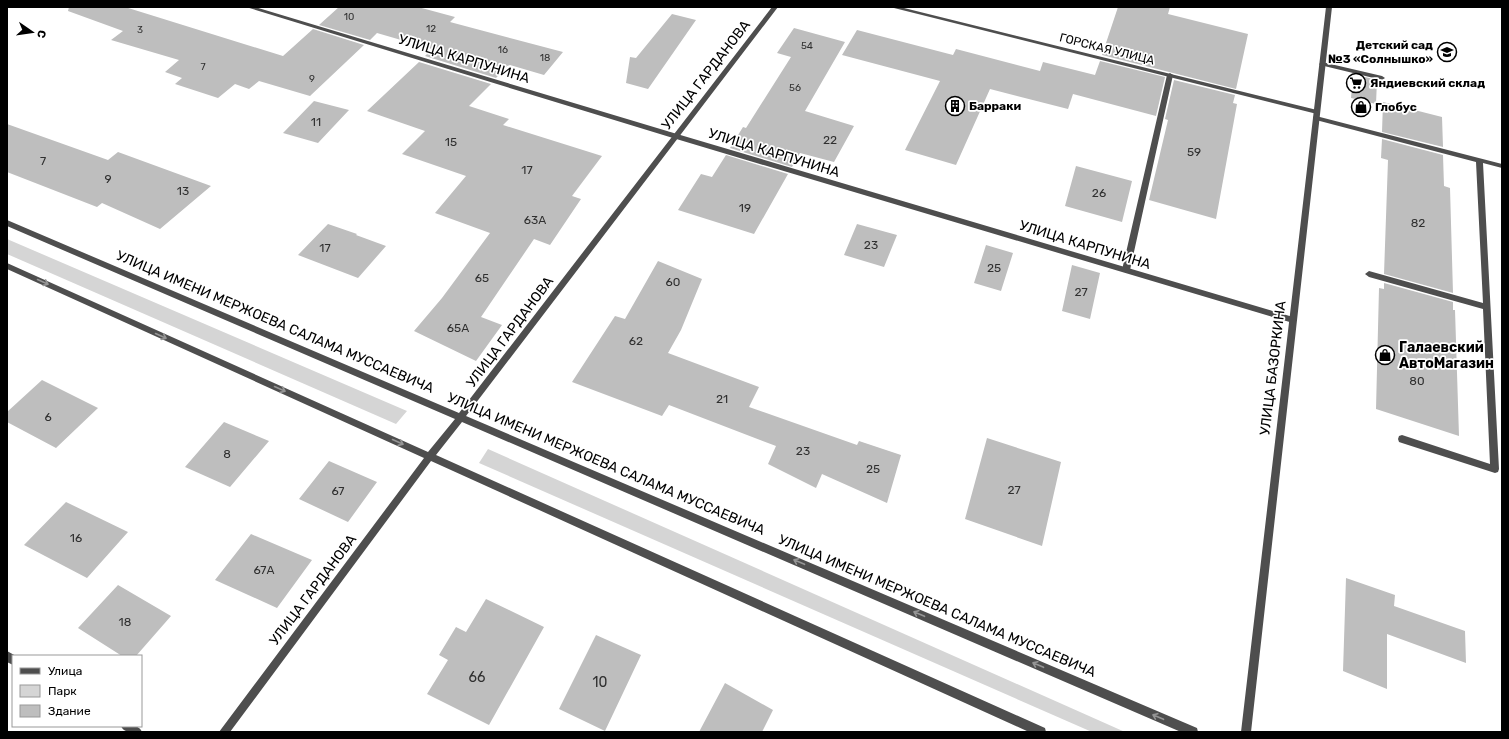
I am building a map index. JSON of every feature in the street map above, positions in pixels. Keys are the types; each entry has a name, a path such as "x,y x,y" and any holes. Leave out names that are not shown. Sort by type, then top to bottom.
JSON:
{"street":[{"name":"УЛИЦА КАРПУНИНА","path":"249,7 675,136 1293,320"},
{"name":"УЛИЦА ГАРДАНОВА","path":"224,732 430,456 775,7"},
{"name":"ГОРСКАЯ УЛИЦА","path":"893,7 1170,75 1502,166"},
{"name":"УЛИЦА БАЗОРКИНА","path":"1246,732 1329,7"},
{"path":"1322,64 1382,78"},
{"path":"1126,270 1170,75"},
{"path":"1402,439 1495,470 1479,160"},
{"name":"УЛИЦА ИМЕНИ МЕРЖОЕВА САЛАМА МУССАЕВИЧА","path":"7,224 461,417 1193,732"},
{"path":"7,266 1041,732"},
{"path":"1369,274 1487,307"},
{"path":"128,727 137,732"}],"green space":[{"path":"7,239 407,411 396,424 7,254"},
{"path":"488,449 1125,732 1092,732 479,463"}],"building":[{"path":"69,7 125,7 283,56 313,29 364,45 310,96 259,81 249,89 235,84 218,98 175,84 182,78 165,72 179,60 111,40 123,31 68,11"},
{"path":"339,7 418,7 455,17 450,22 563,52 544,75 510,65 507,66 496,78 425,56 432,49 377,33 370,40 319,25"},
{"path":"1118,7 1170,7 1168,14 1248,34 1236,89 1102,55"},
{"path":"672,14 696,20 648,89 626,83 630,57 636,58"},
{"path":"794,28 845,42 805,111 854,126 834,162 800,153 792,167 730,148 743,127 746,128 791,57 777,53"},
{"path":"857,30 953,55 956,49 1040,71 1043,62 1095,75 1100,61 1165,77 1156,116 1073,94 1068,109 990,89 956,165 905,150 940,81 842,55"},
{"path":"419,62 491,84 469,106 509,119 503,125 602,156 572,196 581,199 550,245 534,239 481,317 502,325 476,361 414,331 442,298 490,233 435,213 466,176 402,154 425,131 367,111"},
{"path":"1353,74 1377,80 1376,104 1351,98"},
{"path":"1174,80 1235,95 1233,103 1237,104 1216,219 1149,200 1168,120 1165,119"},
{"path":"314,101 349,110 318,143 283,133"},
{"path":"1383,102 1442,117 1443,147 1382,132"},
{"path":"7,124 108,160 118,152 211,186 160,229 102,203 97,207 7,172"},
{"path":"1382,139 1443,155 1444,186 1450,188 1453,293 1384,274 1388,160 1381,158"},
{"path":"726,155 788,174 754,234 678,210 701,174 712,177"},
{"path":"1076,166 1132,181 1122,222 1065,206"},
{"path":"328,224 386,246 358,278 298,255"},
{"path":"857,224 897,235 884,267 844,255"},
{"path":"986,245 1013,253 1001,291 974,283"},
{"path":"658,261 702,279 681,330 668,353 759,387 749,407 857,445 859,441 901,455 887,503 822,474 816,488 768,464 776,446 669,405 662,416 572,382 615,316 625,319"},
{"path":"1072,265 1100,273 1090,319 1062,311"},
{"path":"1384,283 1453,302 1453,310 1455,310 1459,436 1376,409 1379,288 1384,289"},
{"path":"42,380 98,408 56,448 7,422 7,412"},
{"path":"224,422 269,441 230,487 185,467"},
{"path":"987,438 1061,462 1042,546 965,519"},
{"path":"329,461 377,482 348,522 299,499"},
{"path":"66,502 128,532 87,578 24,545"},
{"path":"251,534 312,560 277,608 215,580"},
{"path":"1346,578 1395,595 1394,606 1465,631 1466,663 1387,634 1387,689 1343,671"},
{"path":"118,585 171,616 137,655 120,655 78,628"},
{"path":"486,599 544,627 489,725 427,694 448,660 439,655 456,627 466,632"},
{"path":"596,635 641,655 605,731 559,709"},
{"path":"725,683 773,710 762,732 699,732"}],"place":[{"name":"Детский сад №3 «Солнышко»","path":"1447,52"},
{"name":"Яндиевский склад","path":"1356,83"},
{"name":"Барраки","path":"955,106"},
{"name":"Глобус","path":"1361,107"},
{"name":"Галаевский АвтоМагазин","path":"1385,355"}]}
